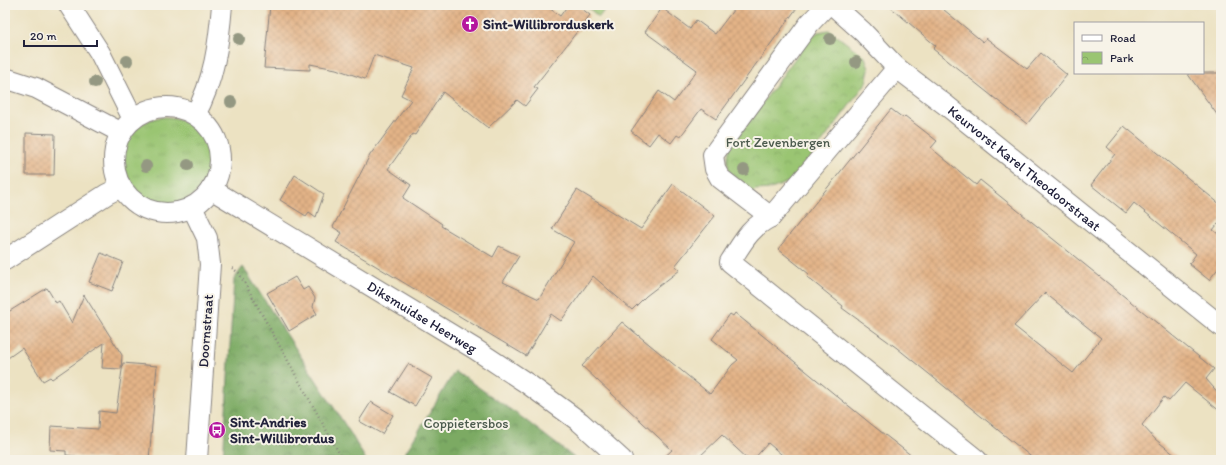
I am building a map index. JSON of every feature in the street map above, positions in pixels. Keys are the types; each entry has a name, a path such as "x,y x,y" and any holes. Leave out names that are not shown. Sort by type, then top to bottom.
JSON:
{"street":[{"path":"69,5 100,53 127,126"},
{"path":"195,115 205,98 214,68 222,5"},
{"path":"771,217 720,178 715,169 713,155 809,24 827,5"},
{"name":"Keurvorst Karel Theodoorstraat","path":"833,5 863,32 897,68 1221,326"},
{"path":"897,68 771,217 760,222 749,232 730,262 977,460"},
{"path":"5,78 36,88 127,126"},
{"path":"163,107 180,108 195,115 208,126 216,141 220,157 218,174 211,189 192,207 176,212 160,213 144,208 131,199 121,187 115,172 114,156 117,141 127,126 147,111 163,107"},
{"path":"5,260 106,194 121,187"},
{"name":"Diksmuidse Heerweg","path":"211,189 475,349 528,384 580,422 622,460"},
{"name":"Doornstraat","path":"192,207 207,238 210,264 197,460"}],"path":[{"path":"210,264 228,265 239,273 343,460"}],"green space":[{"path":"585,5 608,5 599,17"},
{"name":"Fort Zevenbergen","path":"829,30 865,57 869,69 866,83 794,180 771,189 755,190 751,194 734,179 731,174 728,163 730,147 810,38 818,32"},
{"path":"157,117 175,117 191,124 203,136 210,152 210,170 203,186 191,198 175,205 157,205 141,198 129,186 122,170 122,152 129,136 141,124"},
{"path":"243,267 351,434 366,460 223,460 234,279"},
{"name":"Coppietersbos","path":"455,371 524,419 577,460 401,460"}],"building":[{"path":"270,5 545,5 560,16 568,5 577,5 590,15 534,87 538,89 525,106 517,100 488,128 443,92 415,135 413,134 388,169 411,185 403,198 442,224 441,226 493,257 499,246 519,256 503,282 539,299 574,242 552,229 577,190 641,229 673,184 715,216 675,266 680,270 646,296 632,310 593,276 561,321 551,314 526,356 336,242 342,233 333,227 370,155 411,100 401,95 414,68 374,55 365,79 336,69 310,64 310,70 264,68"},
{"path":"737,5 799,5 716,119 701,109 680,137 677,135 671,143 658,133 649,145 631,131 659,91 674,102 697,70 645,32 662,8 690,29 696,20 715,34"},
{"path":"888,5 938,5 983,42 986,38 1027,69 1041,53 1067,75 1027,124 933,49 936,46"},
{"path":"1221,73 1221,120 1188,74"},
{"path":"891,109 903,118 905,116 937,141 931,148 976,185 980,180 1214,369 1206,379 1221,396 1221,412 1185,383 1169,401 1164,397 1142,425 1155,439 1181,460 1035,460 897,348 842,308 843,306 807,277 809,274 778,249","holes":["1045,293 1101,338 1073,373 1014,326"]},
{"path":"1124,126 1221,205 1221,220 1213,230 1221,236 1221,265 1209,280 1189,264 1196,254 1134,203 1126,213 1091,185 1115,154 1107,147"},
{"path":"26,133 55,134 54,175 26,175"},
{"path":"295,175 324,194 316,217 309,212 306,216 280,200"},
{"path":"101,253 123,262 112,291 89,282"},
{"path":"295,277 303,290 308,287 315,298 313,307 317,314 289,331 267,293"},
{"path":"47,288 56,303 59,301 72,323 84,295 122,355 121,369 102,368 104,343 52,379 50,377 43,381 22,348 5,360 5,314"},
{"path":"735,313 917,460 788,460 768,443 753,460 749,460 722,435 696,460 661,460 672,450 582,366 622,322 710,394 732,365 738,360 712,339 730,314 733,316"},
{"path":"123,363 157,366 149,460 113,460 72,456 66,455 66,451 50,450 51,426 98,429 99,411 116,413"},
{"path":"408,364 432,378 415,406 390,392"},
{"path":"371,402 393,415 382,434 359,421"}],"place":[{"name":"Sint-Willibrorduskerk","path":"470,24"},
{"name":"Sint-Andries Sint-Willibrordus","path":"217,430"}]}
